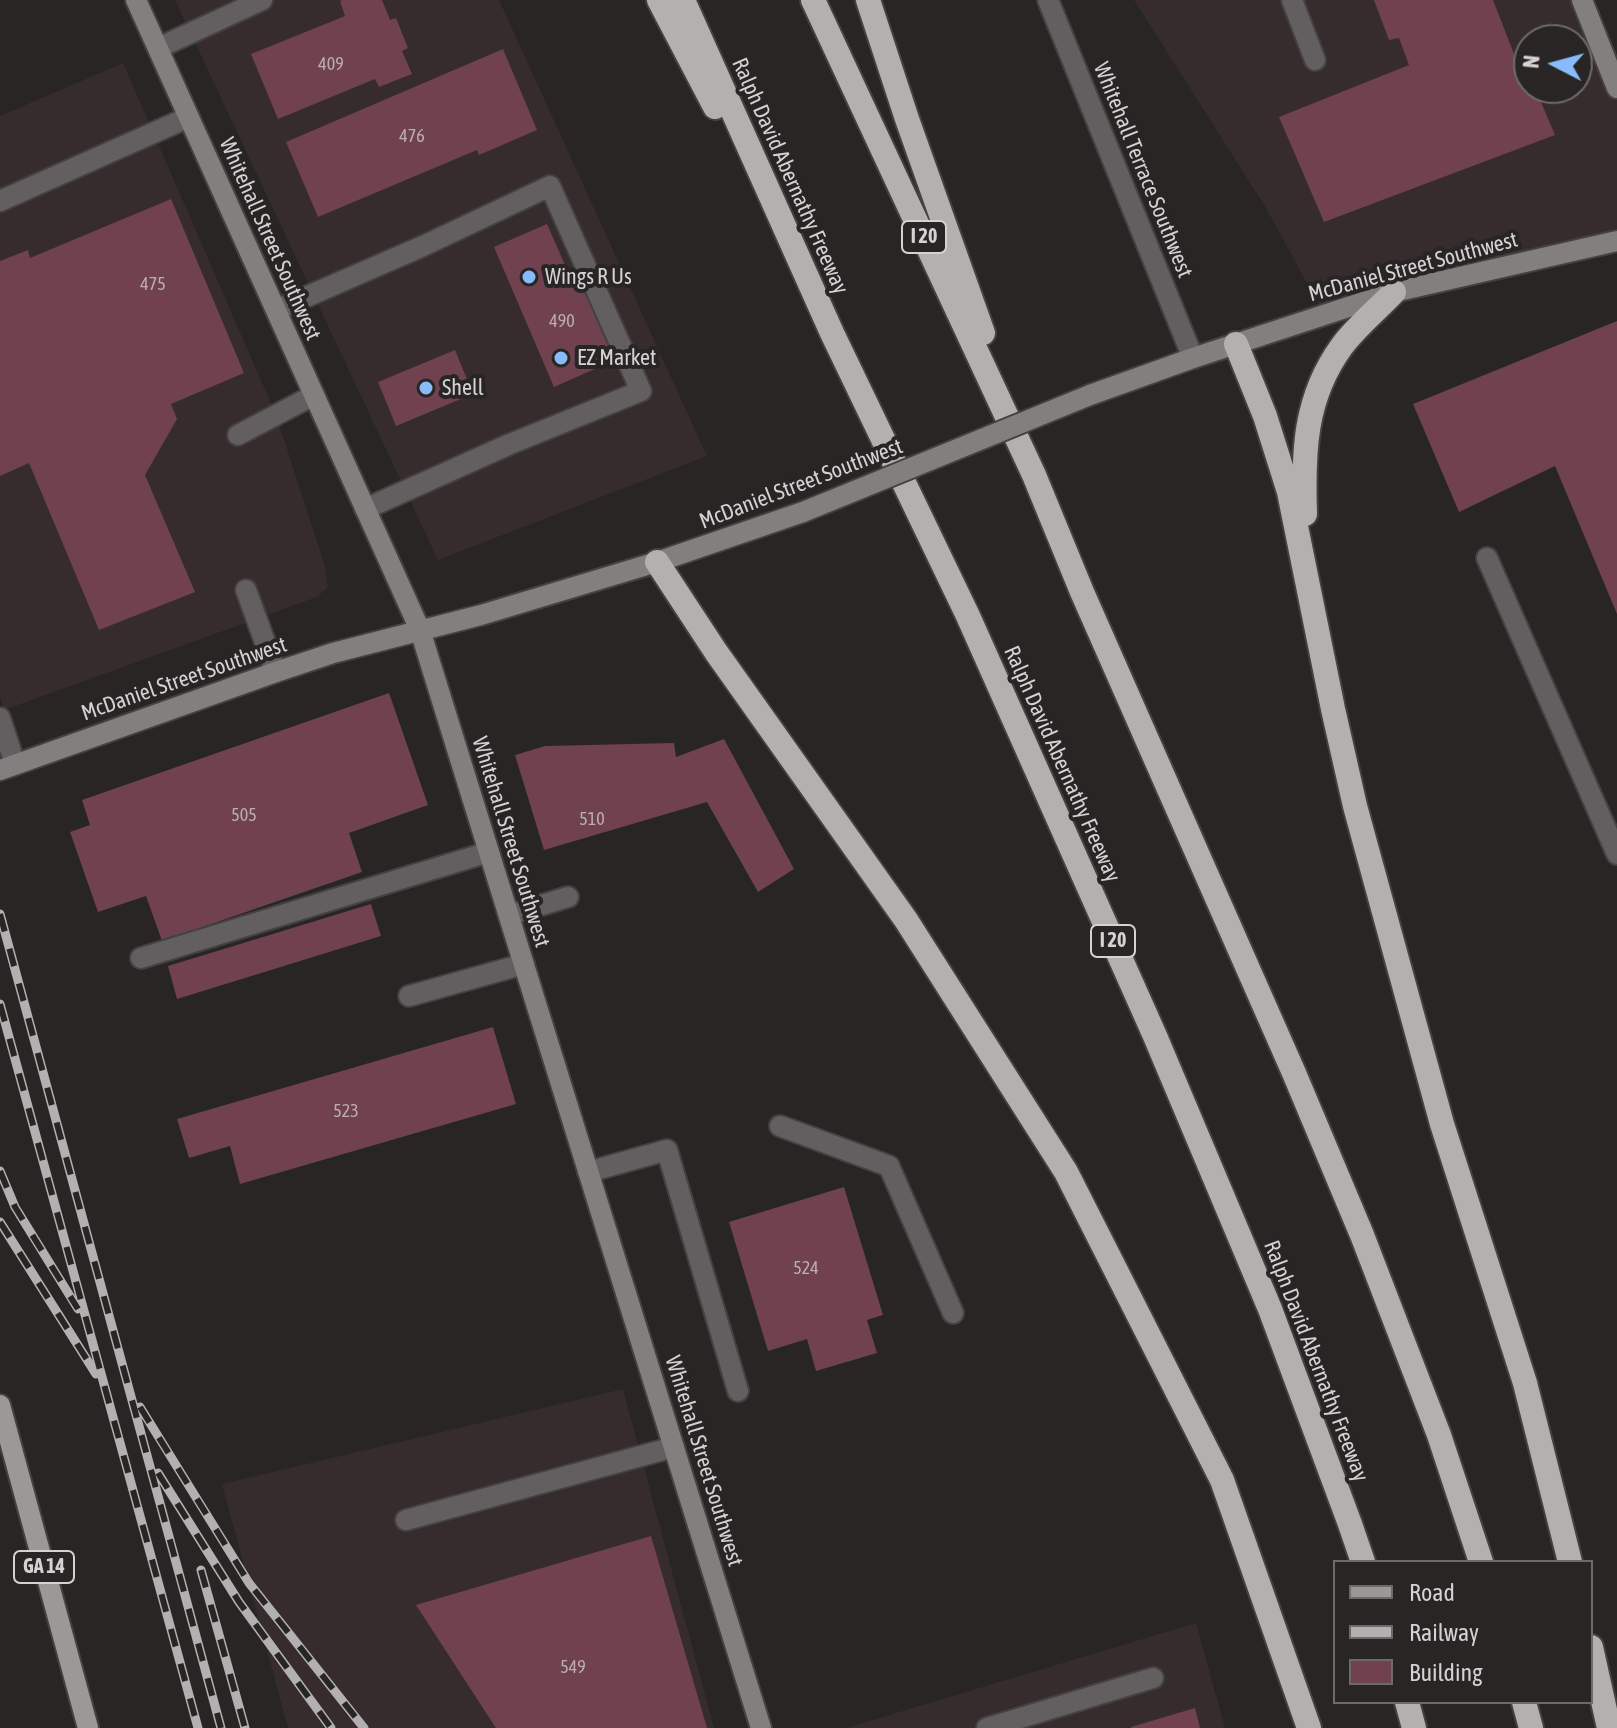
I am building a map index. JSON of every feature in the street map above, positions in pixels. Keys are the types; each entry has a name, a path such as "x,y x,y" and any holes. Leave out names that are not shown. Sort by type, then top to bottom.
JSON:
{"highway":[{"path":"659,0 832,333"},
{"name":"Ralph David Abernathy Freeway","path":"683,0 832,333 968,616 1155,1036 1270,1309 1362,1560"},
{"name":"I 20","path":"813,0 1034,475 1082,592 1294,1073 1362,1235 1439,1435 1480,1560"},
{"path":"868,0 907,119 1034,475"},
{"path":"1307,577 1305,463 1310,413 1317,390 1343,345 1394,292"},
{"path":"1236,344 1265,416 1289,492 1355,806 1442,1124 1525,1383 1569,1560"},
{"path":"657,562 716,652 906,920 1066,1172 1222,1480 1309,1728"},
{"path":"1593,1656 1609,1728"},
{"path":"1408,1704 1414,1728"},
{"path":"1525,1704 1531,1728"}],"main road":[{"name":"Whitehall Street Southwest","path":"136,0 420,630 761,1728"},
{"path":"1582,0 1617,88"},
{"name":"McDaniel Street Southwest","path":"8,767 333,653 481,615 657,562 803,512 1090,395 1394,292 1617,241"},
{"name":"GA 14","path":"0,1405 88,1728"}],"street":[{"path":"158,48 262,0"},
{"name":"Whitehall Terrace Southwest","path":"1048,0 1193,358"},
{"path":"1292,0 1315,60"},
{"path":"0,201 189,117"},
{"path":"276,310 550,186 641,391 510,444 365,509"},
{"path":"238,435 314,395"},
{"path":"1487,558 1617,854"},
{"path":"246,590 276,672"},
{"path":"0,718 8,767"},
{"path":"141,958 489,852"},
{"path":"509,915 568,897"},
{"path":"409,996 524,964"},
{"path":"780,1126 889,1166 953,1313"},
{"path":"588,1172 667,1150 738,1391"},
{"path":"406,1520 674,1447"},
{"path":"987,1728 1153,1678"}],"shaded area":[{"path":"175,0 499,0 707,456 438,560"},
{"path":"1134,0 1587,0 1617,85 1617,237 1322,311 1266,208"},
{"path":"123,63 276,415 325,566 328,587 317,597 4,710 0,697 0,116"},
{"path":"623,1389 714,1728 288,1728 222,1484"},
{"path":"1196,1623 1225,1728 846,1728"}],"building":[{"path":"342,0 382,0 390,20 396,18 408,48 402,51 412,74 379,87 375,79 278,119 251,54 345,16"},
{"path":"1374,0 1493,0 1513,51 1513,104 1542,104 1555,135 1324,222 1279,117 1409,65 1399,38 1389,40"},
{"path":"503,49 537,130 479,155 477,150 318,217 286,142"},
{"path":"171,199 244,373 171,404 177,419 145,475 195,592 99,630 29,463 0,476 0,261 28,250 30,258"},
{"path":"547,224 572,281 579,277 615,360 554,387 494,247"},
{"path":"1617,321 1617,614 1555,466 1459,512 1413,404"},
{"name":"Shell","path":"455,350 473,394 396,426 378,382"},
{"path":"389,693 428,805 349,833 362,872 162,941 146,896 98,912 70,832 90,825 82,800"},
{"path":"724,739 794,869 758,892 707,802 544,850 515,755 545,746 674,743 676,757"},
{"path":"371,904 381,936 177,999 168,966"},
{"path":"493,1027 516,1104 240,1184 230,1146 189,1158 177,1119"},
{"path":"844,1187 883,1315 867,1320 877,1353 816,1371 807,1339 768,1351 729,1222"},
{"path":"651,1536 707,1728 496,1728 416,1605"},
{"path":"1195,1708 1200,1728 1131,1728 1131,1727"}],"railway":[{"path":"0,914 221,1728"},
{"path":"0,1004 198,1728"},
{"path":"0,1171 15,1207 78,1309"},
{"path":"0,1222 96,1374"},
{"path":"140,1407 249,1583 364,1728"},
{"path":"158,1473 239,1602 331,1728"},
{"path":"201,1570 245,1728"}],"place":[{"name":"Wings R Us","path":"529,277"},
{"name":"EZ Market","path":"561,358"},
{"name":"Shell","path":"426,388"}]}
